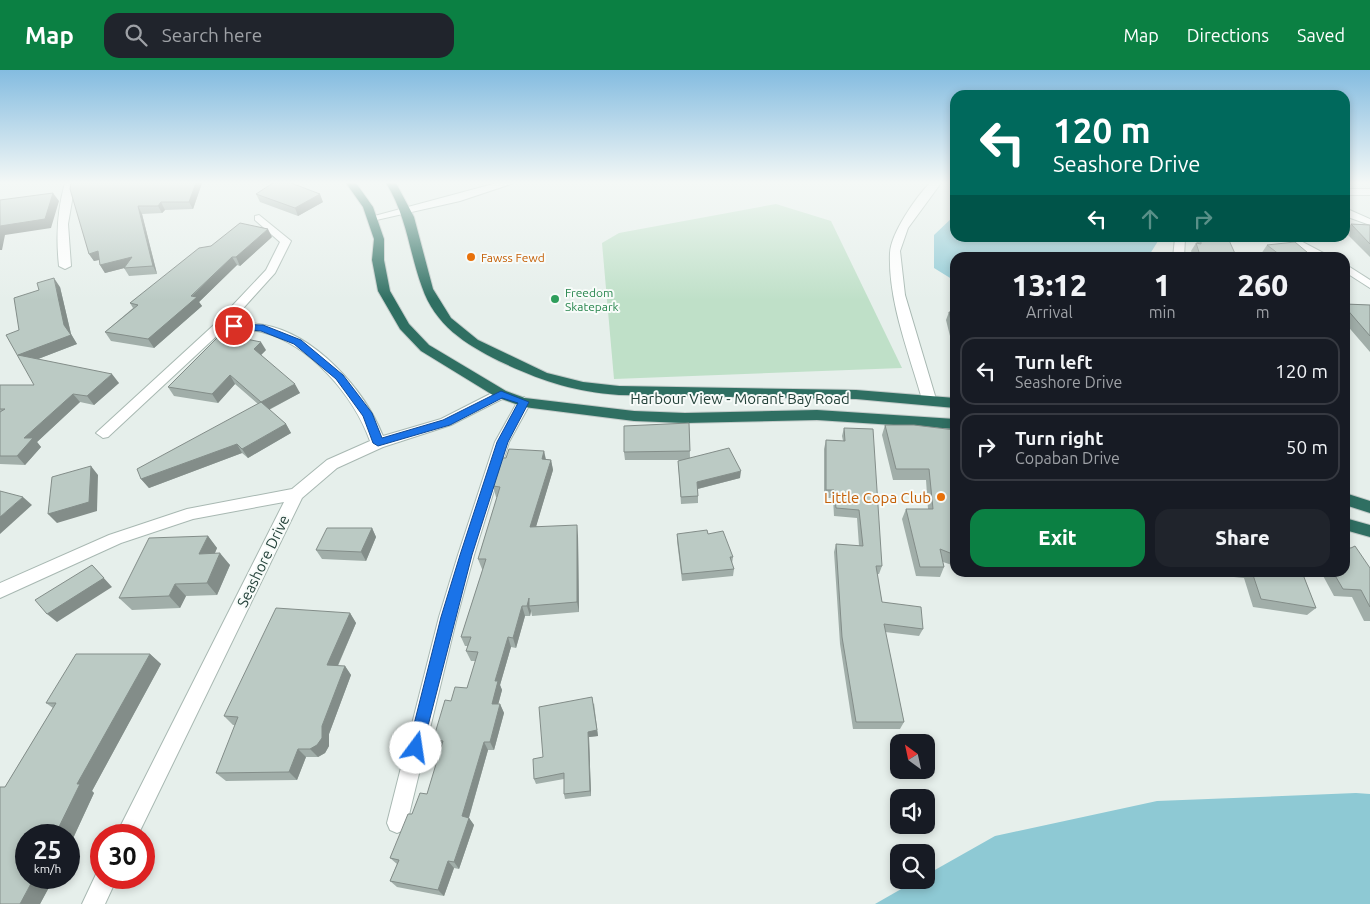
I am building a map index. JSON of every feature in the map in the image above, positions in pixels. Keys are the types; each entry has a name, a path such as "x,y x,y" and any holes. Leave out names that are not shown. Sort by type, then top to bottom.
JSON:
{"highway":[{"name":"Harbour View - Morant Bay Road","path":"373,222 379,239 378,260 384,291 404,326 425,348 501,394 524,402 634,416 685,418 817,414 950,424"},
{"name":"Harbour View - Morant Bay Road","path":"411,222 417,252 432,300 447,322 469,341 548,378 591,387 640,392 856,394 950,402"},
{"path":"1350,501 1370,507"},
{"path":"1350,525 1370,531"}],"street":[{"path":"62,222 61,241 65,266"},
{"path":"103,433 220,326 271,270 286,241 264,222"},
{"path":"907,222 903,228 895,251 900,295 929,399"},
{"path":"1296,242 1316,252"},
{"path":"1350,271 1370,285"},
{"path":"220,326 263,328 297,342 339,377 368,416 378,443"},
{"name":"Seashore Drive","path":"133,824 296,494 332,464 378,443 446,422 501,394"},
{"path":"397,823 448,617 466,555 502,442 524,402"},
{"path":"0,591 115,539 192,513 296,494"},
{"path":"93,904 100,889"}],"green space":[{"path":"679,222 831,222 902,368 614,379 602,243 619,233"}],"water":[{"path":"950,222 950,242 1157,242 1151,252 950,252 950,278 934,268 934,235"},
{"path":"1370,794 1370,904 875,904 901,889 935,889 935,870 995,836 1157,801"}],"building":[{"path":"0,222 26,222 0,226"},
{"path":"80,222 142,222 153,266 124,268 132,257 100,265 98,251 89,254"},
{"path":"240,223 268,229 236,257 232,257 191,296 197,297 148,339 105,332 138,305 130,303 199,248 211,246"},
{"path":"1351,224 1370,225 1370,244"},
{"path":"1201,242 1230,242 1234,252 1199,252 1196,243 1201,244"},
{"path":"1295,242 1307,252 1276,252 1267,245"},
{"path":"54,278 64,325 71,335 18,355 112,374 87,396 73,394 24,438 33,438 17,456 0,456 0,412 5,409 0,409 0,385 34,385 6,335 19,330 14,298 39,290 37,283"},
{"path":"1350,304 1370,305 1370,336 1350,313"},
{"path":"221,334 261,342 254,349 295,384 261,402 230,375 212,394 168,387"},
{"path":"261,402 286,424 242,449 237,444 141,479 137,469"},
{"path":"689,423 690,451 624,452 624,426"},
{"path":"885,425 914,425 950,429 950,553 940,549 944,567 920,567 906,509 933,509 929,469 896,469"},
{"path":"844,428 873,429 882,566 876,566 882,602 921,607 923,629 884,624 904,722 856,722 842,637 836,544 863,546 859,510 836,508 834,490 826,490 826,440 845,441"},
{"path":"729,448 741,471 697,482 698,496 681,497 678,461"},
{"path":"509,449 544,451 542,459 551,460 530,527 577,525 577,602 529,606 529,598 527,606 522,606 513,638 508,637 495,681 498,681 492,704 500,704 490,742 484,742 462,816 469,818 454,862 448,861 438,890 390,881 399,860 390,858 408,814 412,814 420,793 427,794 443,741 433,740 445,700 451,701 455,687 467,688 478,652 466,651 471,637 461,637 486,559 478,559 500,487 493,486 502,458 506,458"},
{"path":"91,466 89,502 48,514 52,477"},
{"path":"0,491 23,497 0,517"},
{"path":"327,528 372,528 361,552 316,550"},
{"path":"707,530 708,534 723,531 733,557 730,557 734,569 682,574 677,534"},
{"path":"208,536 199,554 220,553 207,583 175,584 169,596 119,598 149,538"},
{"path":"1355,546 1370,568 1370,607 1361,590 1343,589 1336,577 1350,577 1351,548"},
{"path":"92,565 104,578 47,614 35,600"},
{"path":"1254,577 1304,577 1316,608 1261,599"},
{"path":"276,608 350,613 327,665 345,666 322,726 322,738 317,745 310,749 298,749 289,772 216,773 238,717 224,716"},
{"path":"76,654 150,654 77,784 80,784 60,824 15,824 15,889 28,889 20,904 0,904 0,787 5,787 56,703 46,703"},
{"path":"592,697 597,730 588,732 590,791 564,794 564,773 534,779 533,759 543,757 539,707"}],"place":[{"name":"Fawss Fewd","path":"471,257"},
{"name":"Freedom Skatepark","path":"555,299"},
{"name":"Little Copa Club","path":"941,497"}],"route":[{"path":"234,326 263,328 297,342 339,377 368,416 378,443 446,422 477,408 501,394 524,402 502,442 466,555 448,617 416,748"}]}
